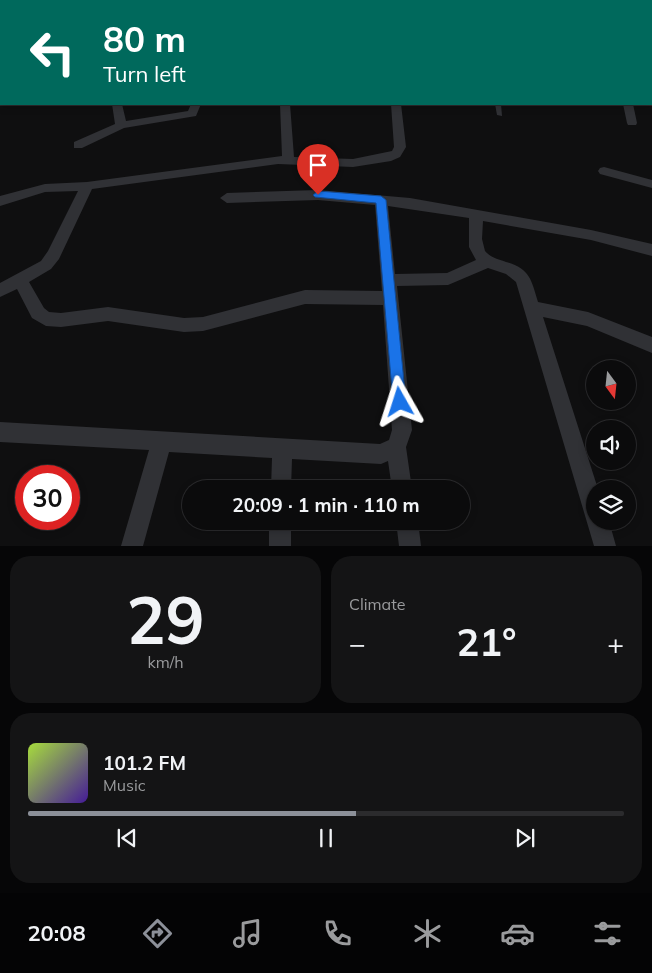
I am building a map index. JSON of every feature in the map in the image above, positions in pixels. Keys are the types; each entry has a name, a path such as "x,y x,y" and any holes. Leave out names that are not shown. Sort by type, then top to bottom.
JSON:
{"street":[{"path":"117,105 121,125"},
{"path":"78,145 121,125 192,114 196,105"},
{"path":"285,105 288,160"},
{"path":"3,197 45,188 87,186 112,181 288,160 353,163 387,158 396,154 400,147 396,105"},
{"path":"628,105 632,123"},
{"path":"604,171 652,184"},
{"path":"0,291 46,265 54,255 87,186"},
{"path":"227,198 318,195 381,200 591,235 652,250"},
{"path":"381,200 402,430 396,447 401,480"},
{"path":"476,215 476,247 481,257 487,262 520,274 586,484"},
{"path":"387,280 448,279 487,262"},
{"path":"20,281 38,313 46,319 61,320 108,314 184,325 203,324 305,297 389,298"},
{"path":"530,307 588,319 652,346"},
{"path":"0,432 381,454 396,447"},
{"path":"132,546 162,441"},
{"path":"281,480 282,447"},
{"path":"280,530 280,546"},
{"path":"408,530 410,546"},
{"path":"601,530 605,546"}],"lane":[{"path":"498,105 500,115"}],"route":[{"path":"318,195 381,200 386,274 400,402"}]}
